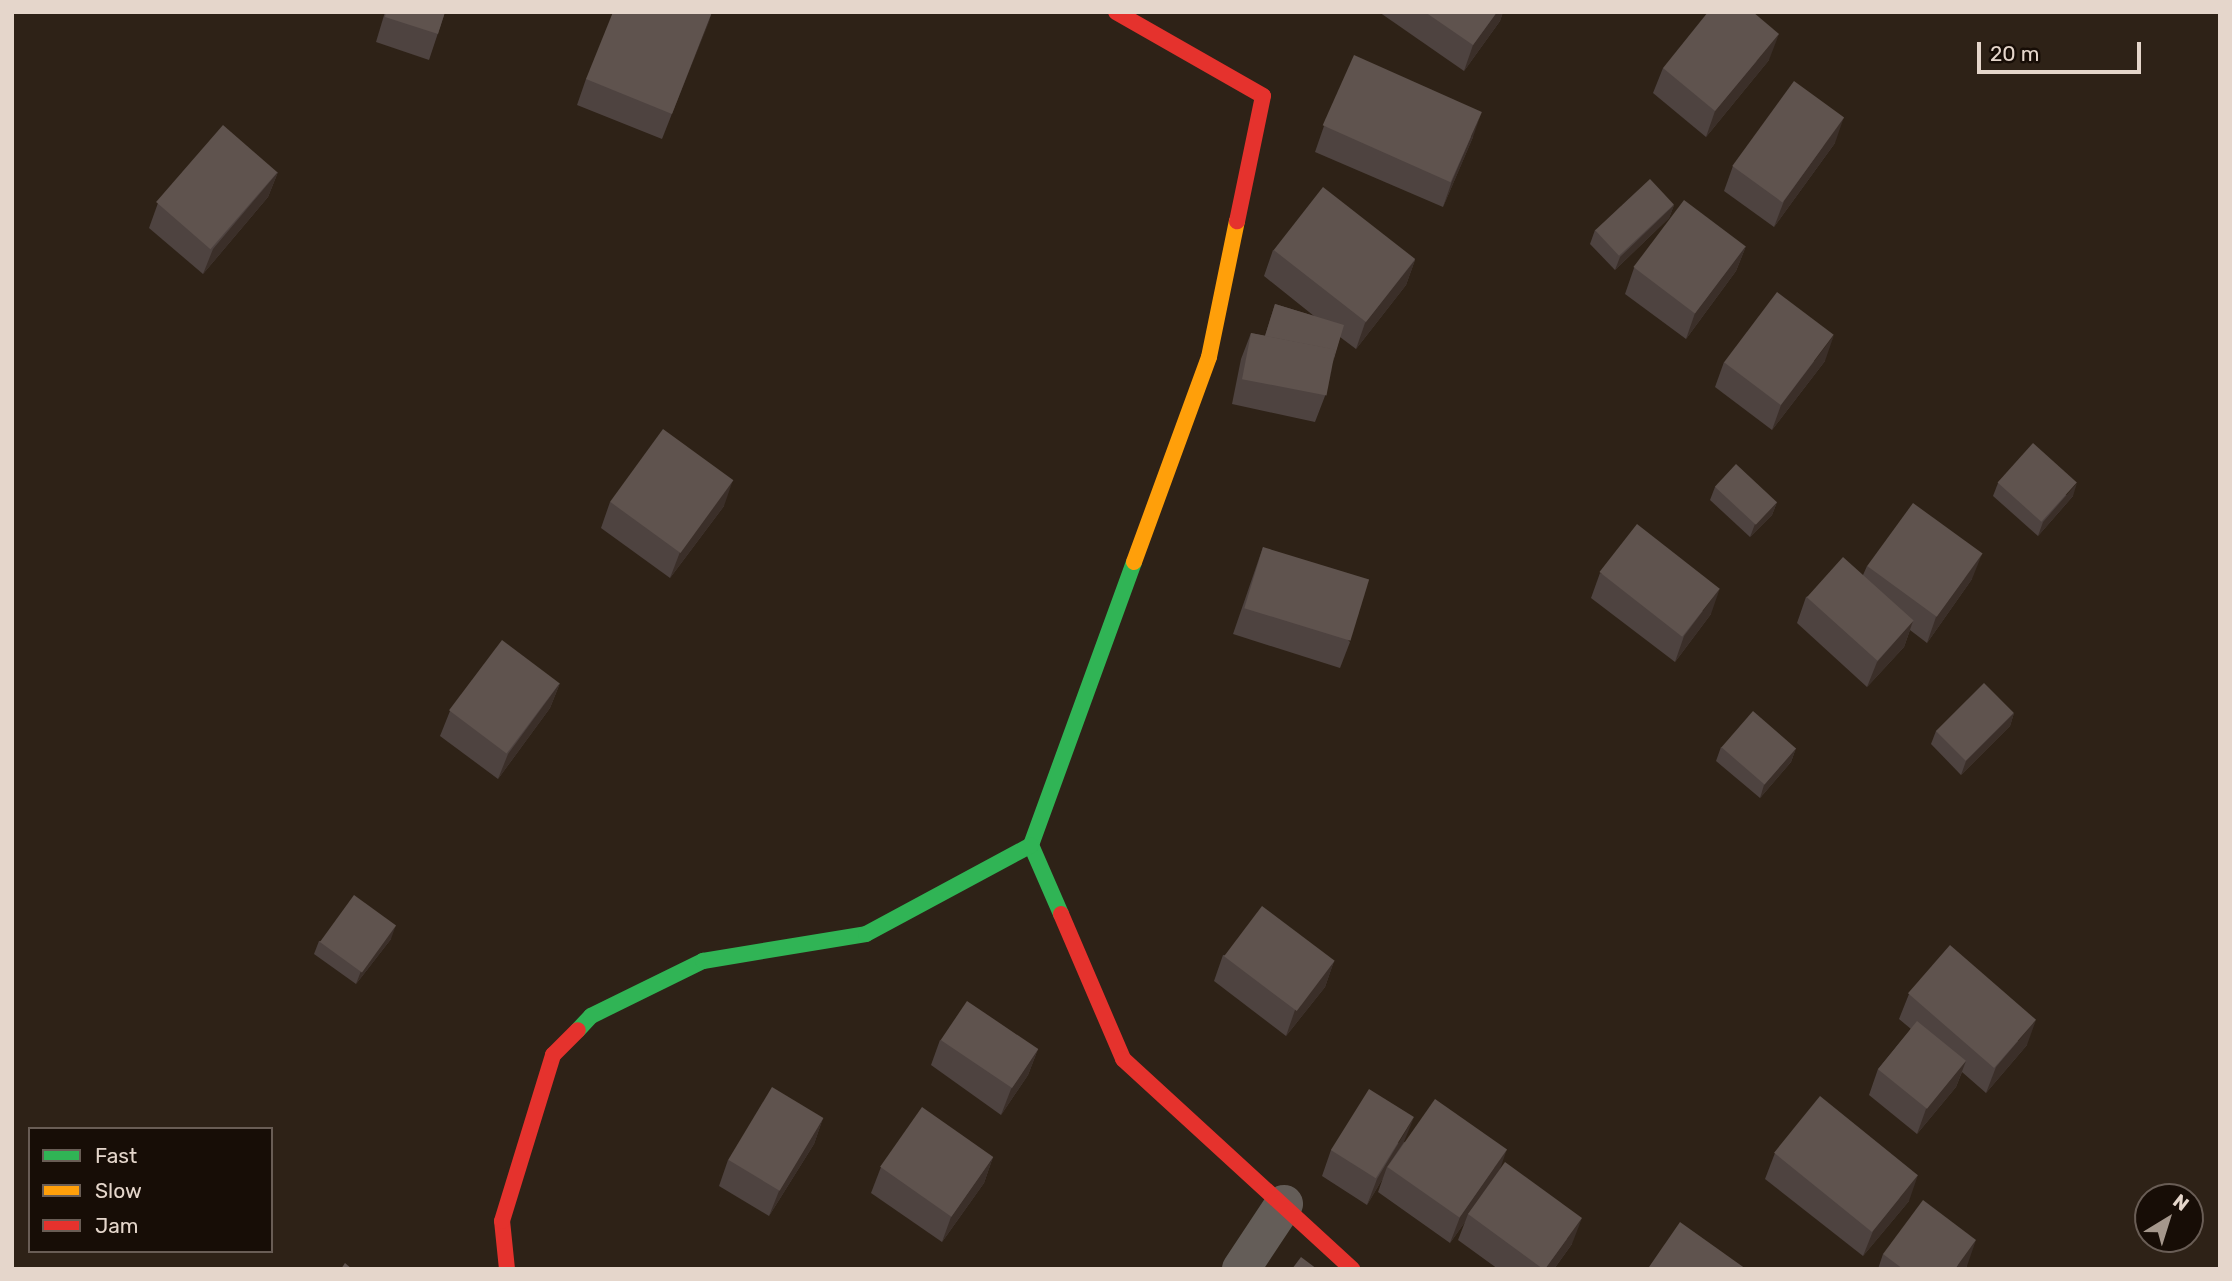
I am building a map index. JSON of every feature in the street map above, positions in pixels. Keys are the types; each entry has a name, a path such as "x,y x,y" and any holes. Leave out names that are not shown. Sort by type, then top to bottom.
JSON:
{"street":[{"path":"507,1269 502,1221 553,1055 591,1016 703,961 866,934 1031,845 1209,357 1264,96 1116,12"},
{"path":"1031,845 1123,1059 1352,1269"},
{"path":"1241,1269 1284,1204"}],"building":[{"path":"386,12 445,12 438,34 385,17"},
{"path":"613,12 712,12 672,114 586,79"},
{"path":"1425,12 1497,12 1473,45"},
{"path":"1708,12 1753,12 1779,34 1715,111 1663,68"},
{"path":"1354,55 1482,112 1451,182 1323,125"},
{"path":"1794,81 1844,117 1782,202 1732,166"},
{"path":"223,125 277,172 210,249 156,202"},
{"path":"1650,179 1674,205 1619,256 1595,230"},
{"path":"1323,187 1415,259 1366,322 1274,250"},
{"path":"1684,200 1745,246 1695,313 1633,267"},
{"path":"1777,292 1834,335 1781,405 1724,362"},
{"path":"1275,304 1344,325 1333,362 1335,350 1265,336"},
{"path":"1251,333 1335,349 1326,396 1242,379"},
{"path":"663,429 733,480 680,553 610,502"},
{"path":"2033,443 2077,482 2041,522 1998,482"},
{"path":"1736,464 1777,502 1756,525 1715,487"},
{"path":"1913,503 1983,554 1937,617 1867,566"},
{"path":"1637,524 1720,589 1682,637 1599,572"},
{"path":"1263,547 1369,579 1350,641 1244,608"},
{"path":"1843,557 1914,621 1877,661 1807,597"},
{"path":"502,640 560,683 507,754 449,710"},
{"path":"1984,683 2014,713 1966,761 1936,731"},
{"path":"1753,711 1796,748 1765,785 1722,747"},
{"path":"354,895 396,926 362,972 320,942"},
{"path":"1262,906 1335,961 1297,1011 1224,956"},
{"path":"1950,945 2036,1020 1994,1068 1908,993"},
{"path":"967,1001 1038,1049 1012,1088 941,1040"},
{"path":"1917,1021 1966,1061 1927,1109 1878,1069"},
{"path":"772,1087 823,1118 780,1191 728,1160"},
{"path":"1369,1089 1414,1117 1376,1178 1331,1150"},
{"path":"1820,1096 1918,1175 1872,1232 1774,1153"},
{"path":"1435,1099 1507,1149 1459,1217 1387,1167"},
{"path":"922,1107 993,1157 951,1217 880,1167"},
{"path":"1505,1162 1582,1218 1545,1269 1468,1214"},
{"path":"1923,1200 1976,1240 1955,1269 1903,1269 1883,1254"},
{"path":"1680,1222 1746,1269 1651,1269 1649,1267"},
{"path":"1301,1257 1317,1269 1292,1269"},
{"path":"345,1263 352,1269 341,1269"}],"traffic: fast":[{"path":"1061,914 1031,845 1134,562"},
{"path":"578,1030 591,1016 703,961 866,934 1031,845"}],"traffic: slow":[{"path":"1134,562 1209,357 1237,221"}],"traffic: jam":[{"path":"1116,12 1263,96 1237,221"},
{"path":"1061,914 1123,1059 1352,1269"},
{"path":"507,1269 502,1221 553,1055 578,1030"}]}
